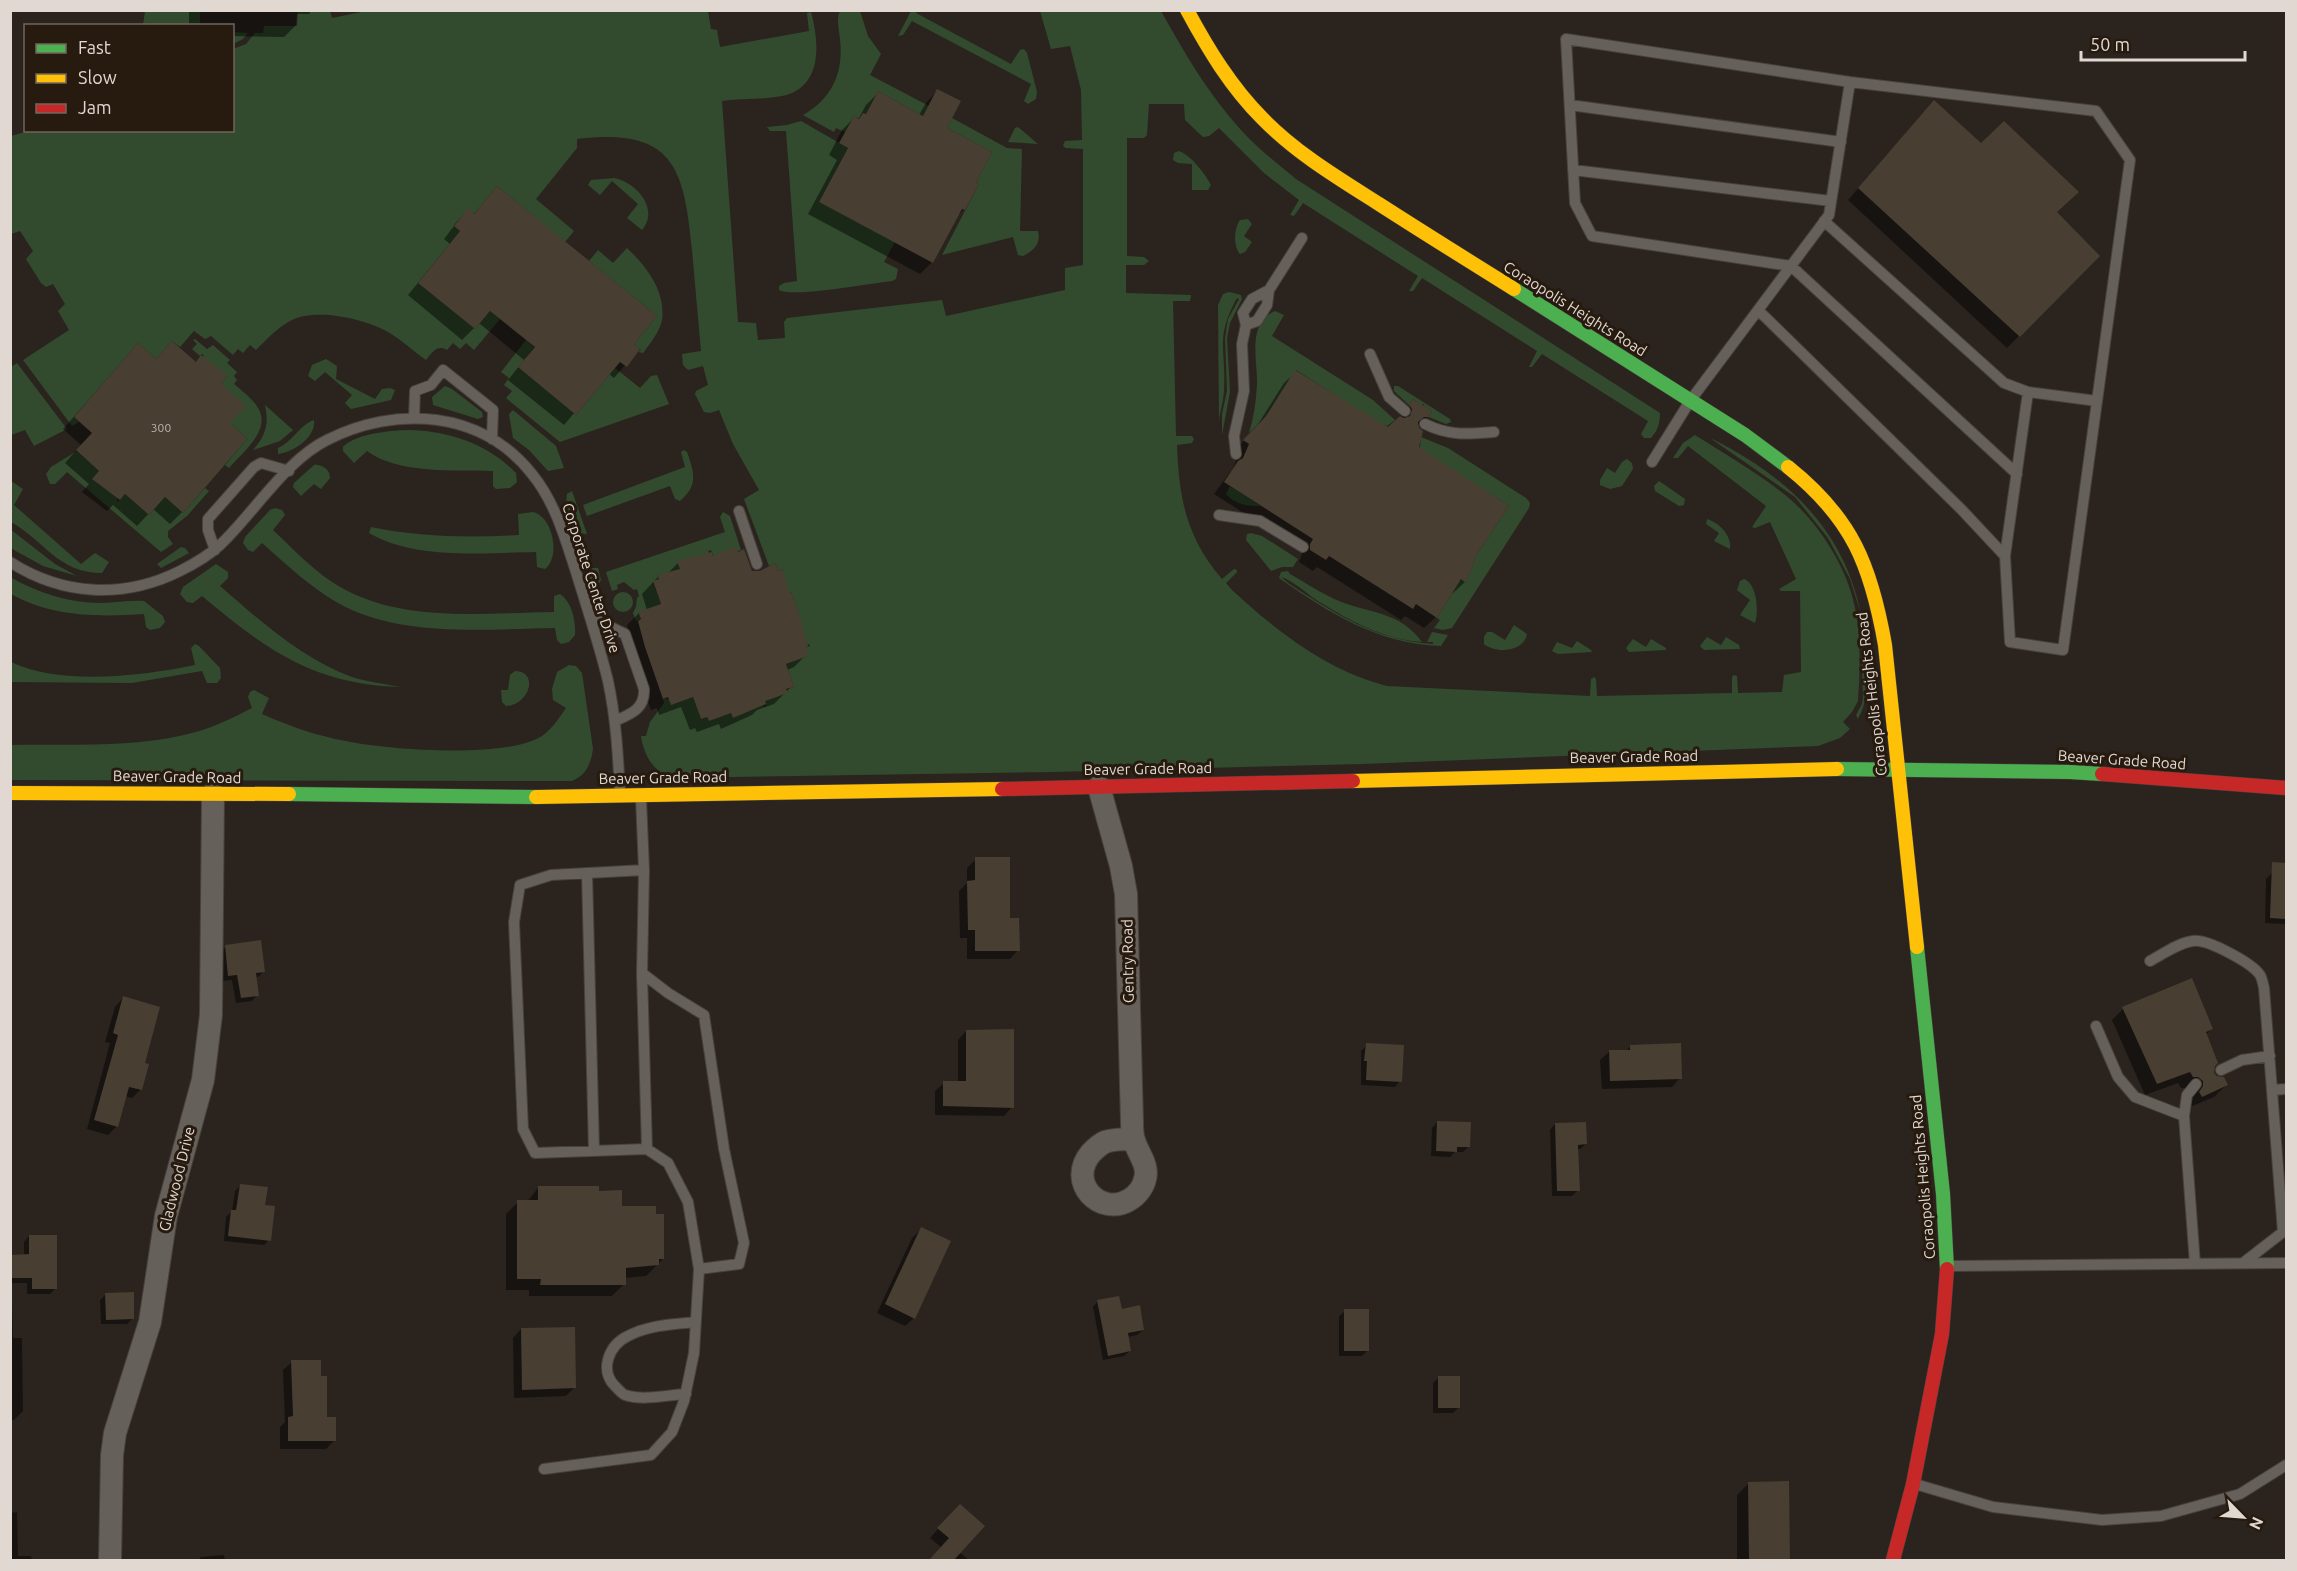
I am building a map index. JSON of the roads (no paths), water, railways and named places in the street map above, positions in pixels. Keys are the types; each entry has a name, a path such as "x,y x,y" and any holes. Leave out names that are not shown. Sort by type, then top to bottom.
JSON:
{"main road":[{"name":"Coraopolis Heights Road","path":"1187,10 1207,45 1244,98 1274,130 1343,181 1755,442 1811,484 1835,511 1855,542 1876,591 1882,618 1942,1183 1947,1266 1946,1305 1942,1334 1913,1484 1893,1560"},
{"name":"Beaver Grade Road","path":"10,793 518,797 1897,769 2070,772 2286,788"}],"street":[{"name":"Gentry Road","path":"1099,787 1121,866 1126,894 1133,1138"},
{"name":"Gladwood Drive","path":"110,1560 112,1455 115,1433 141,1357 150,1322 166,1216 203,1080 208,1047 211,1015 213,794"}],"lane":[{"path":"2017,474 1791,266 1592,236 1575,203 1566,39 1850,82 2096,111 2130,160 2063,650 2010,642 2005,556 2017,474 2028,392"},
{"path":"1652,462 1690,401 1829,215 1850,82"},
{"path":"1570,105 1841,142"},
{"path":"1573,170 1831,201"},
{"path":"1824,221 2004,383 2028,392 2097,400"},
{"path":"1246,325 1257,321 1267,305 1269,291 1302,238"},
{"path":"1236,454 1234,436 1244,391 1242,344 1246,325 1243,313 1252,299 1269,291"},
{"path":"1758,310 1961,509 2005,556"},
{"path":"1370,354 1389,397 1405,411"},
{"path":"414,418 415,391 431,385 443,370 493,410 492,439"},
{"name":"Corporate Center Drive","path":"10,561 37,577 62,586 85,590 111,591 151,584 191,566 214,550 289,471 320,443 346,430 381,420 414,418 444,421 462,426 492,439 519,459 532,472 560,522 608,681 615,721 620,795"},
{"path":"1425,424 1448,433 1463,435 1494,432"},
{"path":"214,550 208,530 208,519 254,466 266,464 289,471"},
{"path":"739,511 757,564"},
{"path":"1219,515 1260,521 1303,547"},
{"path":"590,617 625,634 644,689 644,698 640,707 615,721"},
{"path":"641,795 644,870 642,973 647,1149"},
{"path":"544,1469 651,1455 672,1432 686,1394 694,1353 699,1269 688,1202 668,1163 647,1149 535,1154 523,1129 514,921 520,885 551,875 644,870"},
{"path":"587,873 594,1151"},
{"path":"2150,961 2179,945 2195,940 2216,947 2249,964 2260,975 2264,988 2285,1232 2243,1263"},
{"path":"642,973 668,993 704,1015 724,1149 744,1242 739,1264 699,1269"},
{"path":"2096,1026 2118,1077 2135,1097 2184,1116"},
{"path":"2221,1070 2242,1060 2270,1056"},
{"path":"2195,1264 2184,1116 2187,1095 2196,1084"},
{"path":"2272,1090 2286,1089"},
{"path":"1947,1266 2286,1263"},
{"path":"686,1394 650,1397 624,1395 612,1383 606,1365 612,1349 627,1336 660,1326 696,1322"},
{"path":"1913,1484 1993,1507 2102,1520 2161,1516 2240,1494 2286,1465"}]}
